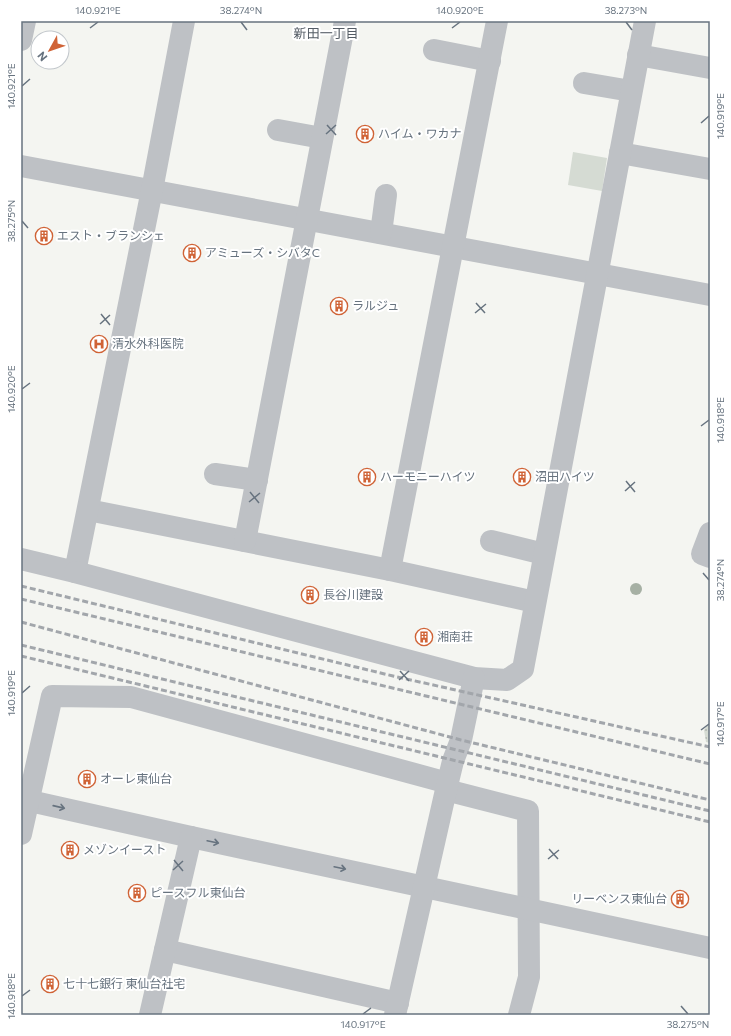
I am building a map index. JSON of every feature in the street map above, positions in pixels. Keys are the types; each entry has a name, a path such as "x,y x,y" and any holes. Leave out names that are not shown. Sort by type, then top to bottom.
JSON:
{"street":[{"path":"21,40 25,21"},
{"path":"74,572 88,510 152,190 184,21"},
{"path":"245,541 345,21"},
{"path":"390,570 497,21"},
{"path":"21,559 474,678 507,680 523,669 645,21"},
{"path":"434,50 490,61"},
{"path":"638,54 710,68"},
{"path":"584,82 631,91"},
{"path":"278,130 322,138"},
{"path":"620,152 710,169"},
{"path":"21,166 710,295"},
{"path":"381,233 386,195"},
{"path":"215,474 257,480"},
{"path":"88,510 390,570 535,602"},
{"path":"710,533 702,554 710,557"},
{"path":"491,541 544,554"},
{"path":"165,950 396,1009 453,761 461,740 474,678"},
{"path":"21,834 25,800 52,696 131,697 447,786 528,811 530,909 529,977 519,1015"},
{"path":"25,800 710,948"},
{"path":"150,1015 191,837"}],"shaded area":[{"path":"573,152 607,158 602,191 568,185"},
{"path":"710,722 710,743 706,742 704,730"}],"railway":[{"path":"21,586 393,676 710,747"},
{"path":"21,599 710,764"},
{"path":"21,622 461,740 710,800"},
{"path":"21,645 710,811"},
{"path":"21,656 710,822"}],"place":[{"name":"ハイム・ワカナ","path":"365,134"},
{"name":"エスト・ブランシェ","path":"44,236"},
{"name":"アミューズ・シバタC","path":"192,253"},
{"name":"ラルジュ","path":"339,306"},
{"name":"清水外科医院","path":"99,344"},
{"name":"ハーモニーハイツ","path":"367,477"},
{"name":"沼田ハイツ","path":"522,477"},
{"name":"長谷川建設","path":"310,595"},
{"name":"湘南荘","path":"424,637"},
{"name":"オーレ東仙台","path":"87,779"},
{"name":"メゾンイースト","path":"70,850"},
{"name":"ピースフル東仙台","path":"137,893"},
{"name":"リーベンス東仙台","path":"680,899"},
{"name":"七十七銀行 東仙台社宅","path":"50,984"}],"district":[{"name":"新田一丁目","path":"326,33"}]}
